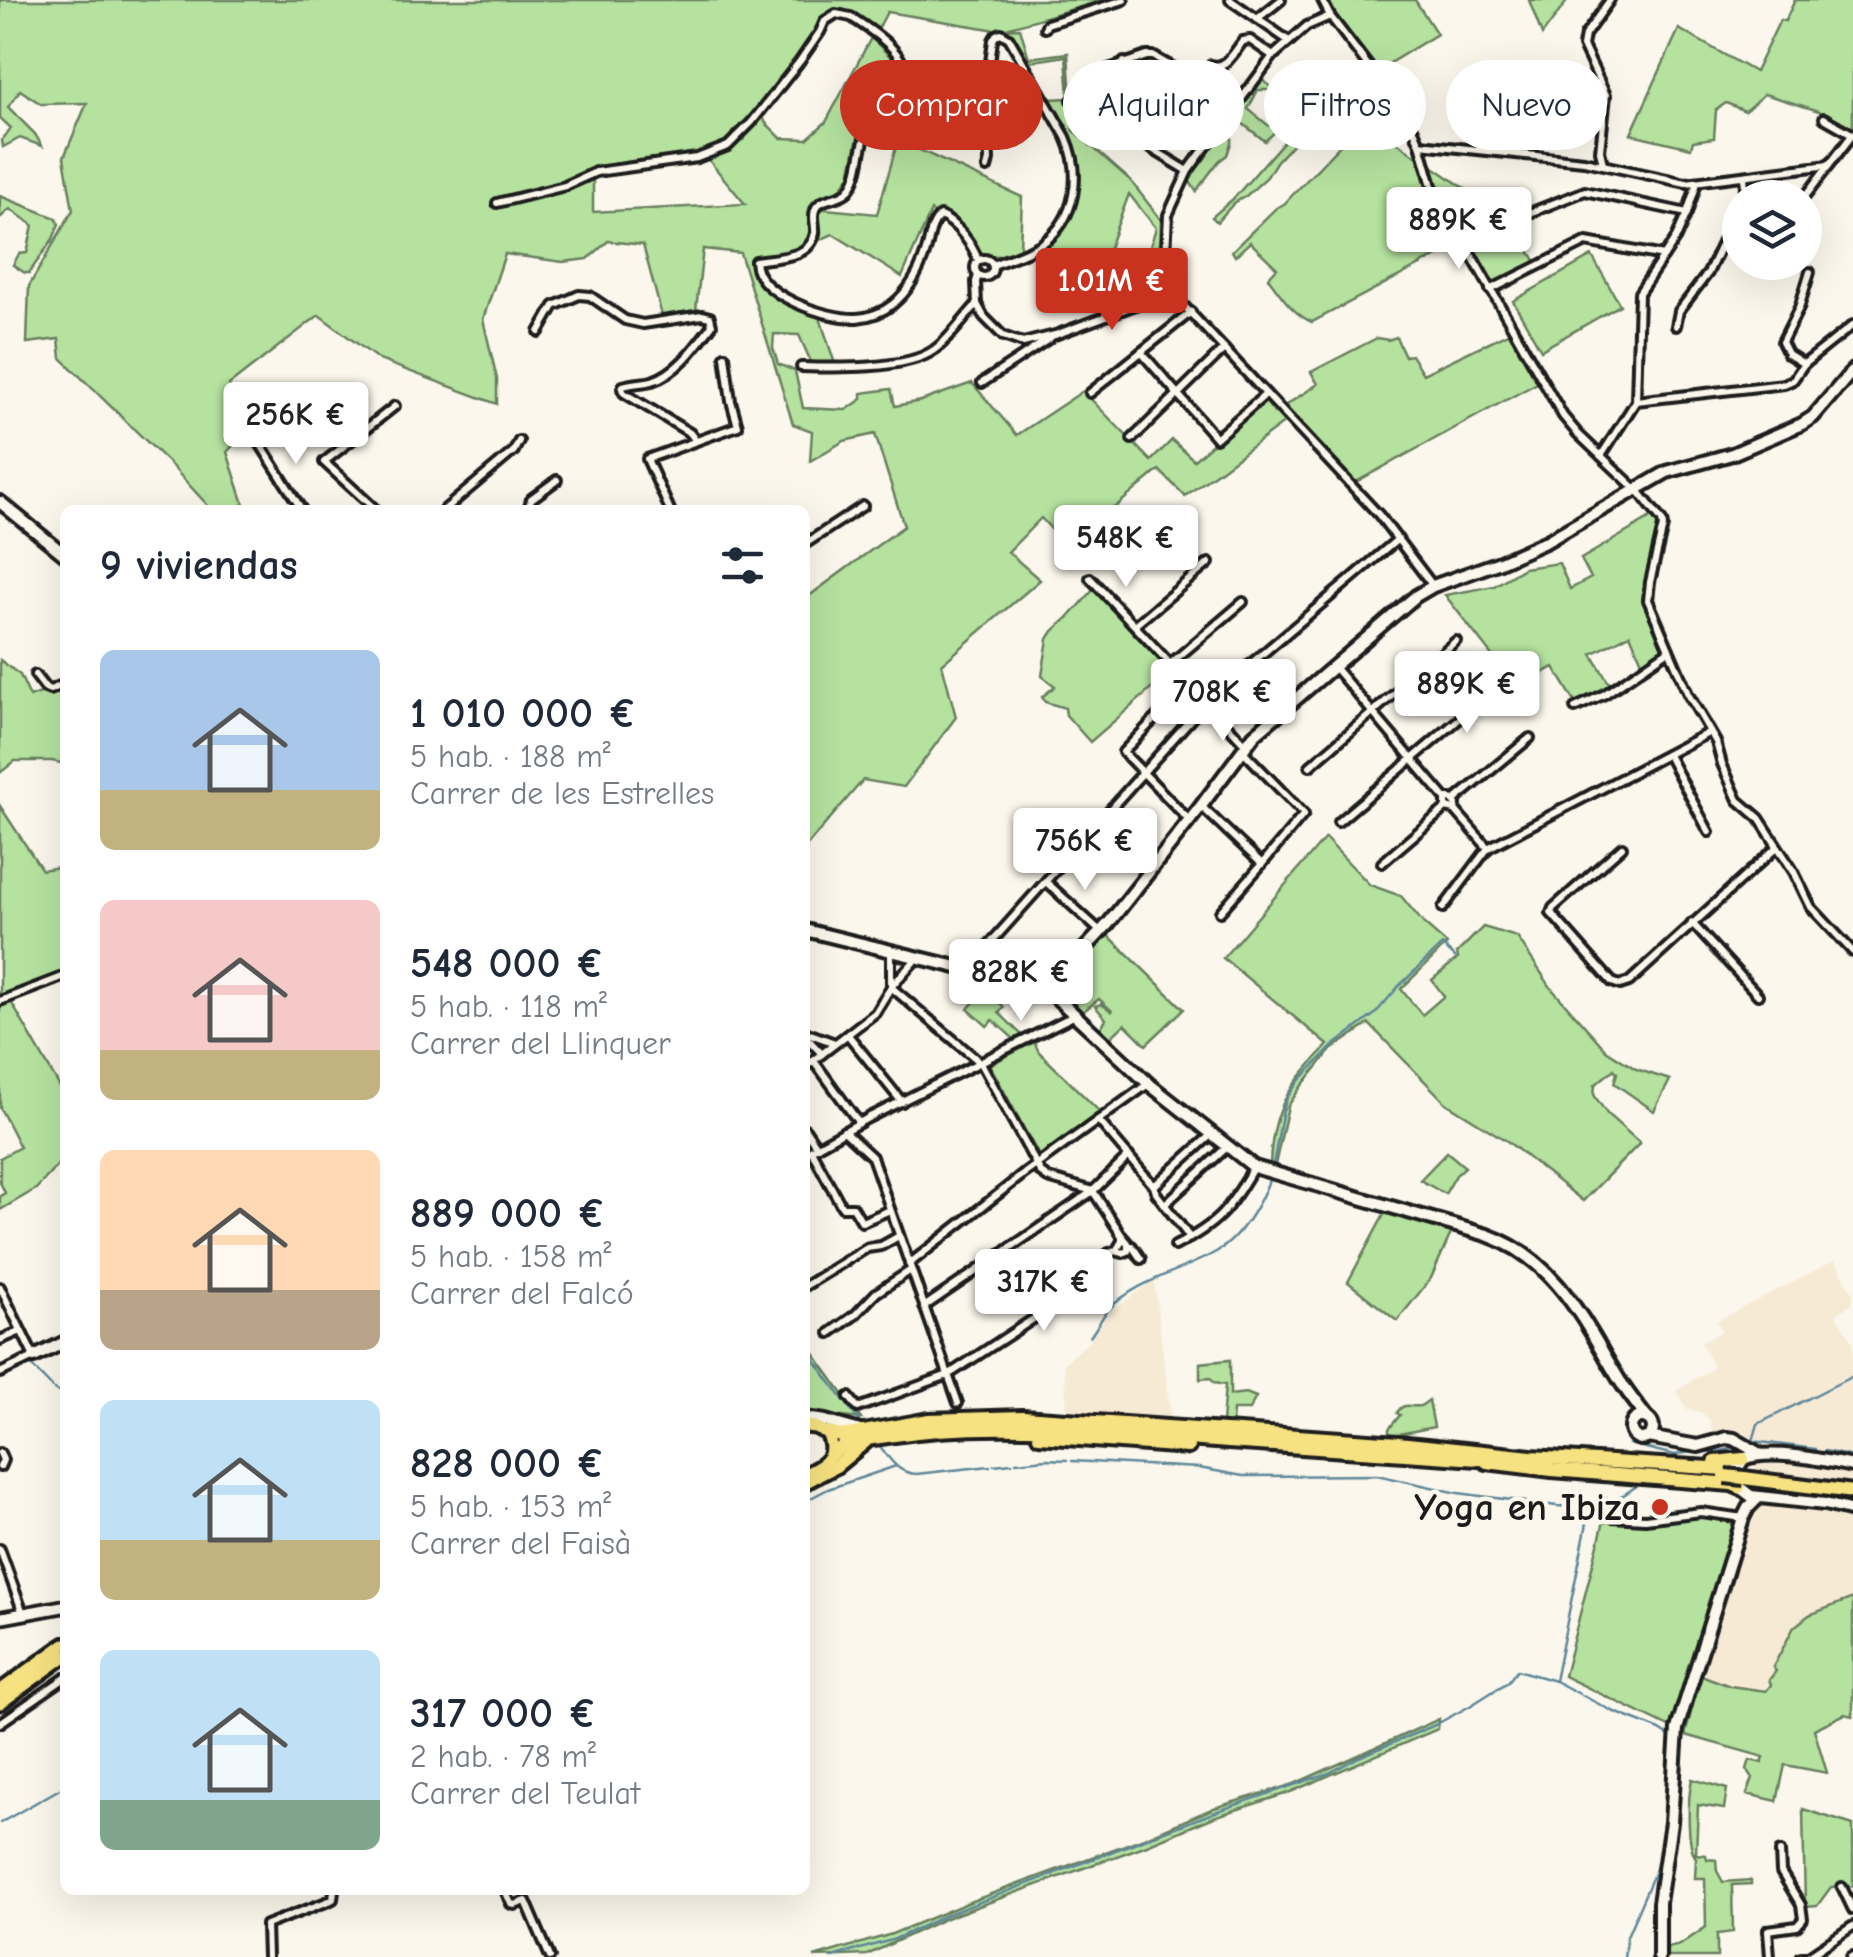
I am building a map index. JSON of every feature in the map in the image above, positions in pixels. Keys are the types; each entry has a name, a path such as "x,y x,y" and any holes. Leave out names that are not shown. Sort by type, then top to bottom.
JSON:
{"highway":[{"path":"831,1455 865,1435 930,1420 1023,1417 1475,1459 1743,1474 1853,1488"},
{"path":"828,1433 842,1436 992,1426 1398,1443 1722,1462 1743,1474"},
{"path":"810,1480 826,1472 865,1435"},
{"path":"1502,1452 1725,1473"},
{"path":"1475,1459 1508,1466 1732,1484 1743,1474"}],"main road":[{"path":"810,1426 828,1433 832,1442 831,1455 810,1471"},
{"path":"0,1692 60,1648"},
{"path":"0,1703 60,1660"}],"street":[{"path":"1045,28 1124,0"},
{"path":"1230,0 1290,41"},
{"path":"1257,19 1281,0"},
{"path":"1322,0 1364,60"},
{"path":"1603,164 1600,151 1606,96 1583,46 1585,36 1610,0"},
{"path":"497,203 565,186 596,172 696,158 728,146 752,122 825,22 836,14 844,14 900,56 906,72 908,102 900,114 866,131 859,168 848,190 818,204 814,210 815,230 808,247 796,255 755,261 756,271 774,290 825,314 856,318 882,311 903,294 915,276 932,225 940,216 949,220 974,250 978,260 978,304 992,327 1014,342 1055,335 1136,304 1166,284"},
{"path":"1330,16 1307,26 1273,56 1188,171 1168,215 1166,284 1375,511 1432,586"},
{"path":"986,168 986,92 993,40 1000,33 1009,38 1066,137 1073,152 1076,186 1066,218 1046,241 993,265"},
{"path":"1228,60 1246,40 1273,56"},
{"path":"1131,60 1150,55 1159,60"},
{"path":"1817,180 1852,134 1824,118"},
{"path":"1426,145 1603,164 1686,184 1829,164"},
{"path":"1154,150 1188,171"},
{"path":"1422,150 1432,186 1567,422 1637,489 1660,518 1663,526 1648,594 1688,694 1716,742 1738,800 1759,818 1812,908 1853,952"},
{"path":"1600,456 1636,401 1637,300 1688,212 1696,183"},
{"path":"1466,248 1532,212 1590,191 1688,212"},
{"path":"1490,290 1586,242 1664,256"},
{"path":"1676,326 1679,311 1708,273 1722,243"},
{"path":"978,260 987,259 993,265 989,276 978,275"},
{"path":"1804,364 1788,354 1782,342 1808,280"},
{"path":"1154,294 1172,292"},
{"path":"540,332 554,306 579,296 590,296 625,320 644,324 710,317 712,325 672,371 622,389 690,432 696,441"},
{"path":"801,366 851,367 920,357 936,349 978,304"},
{"path":"1090,393 1191,312"},
{"path":"1636,401 1784,384 1853,325"},
{"path":"982,383 1055,335"},
{"path":"1132,439 1224,349"},
{"path":"1142,352 1216,438 1266,394"},
{"path":"668,505 647,459 738,426 725,356"},
{"path":"1048,989 1101,931 1261,728 1416,596 1432,586 1547,541 1667,472 1732,454 1802,424 1813,417 1853,370"},
{"path":"371,505 324,462 395,406"},
{"path":"450,505 514,451 519,441"},
{"path":"259,442 299,505"},
{"path":"529,505 531,499 557,480"},
{"path":"0,502 60,551"},
{"path":"810,541 863,506"},
{"path":"973,970 974,962 1206,703 1398,539"},
{"path":"1135,626 1209,563"},
{"path":"1090,578 1304,814 1220,912"},
{"path":"1170,664 1243,602"},
{"path":"1310,766 1456,641"},
{"path":"1575,708 1605,694 1669,650"},
{"path":"1334,666 1488,848"},
{"path":"35,675 45,688 60,686"},
{"path":"1188,684 1124,749 1124,754 1190,821"},
{"path":"1338,822 1498,686"},
{"path":"1443,908 1488,848 1710,732"},
{"path":"1382,863 1530,738"},
{"path":"1668,755 1709,832"},
{"path":"1202,806 1262,864"},
{"path":"1622,847 1551,913 1616,985 1629,982 1777,847"},
{"path":"1046,882 1101,931"},
{"path":"1692,923 1758,995"},
{"path":"810,931 1048,989 1154,1087 1254,1168 1487,1235 1519,1249 1548,1272 1566,1294 1621,1384 1650,1421 1672,1440"},
{"path":"891,950 891,987 981,1063 1036,1165 1048,1178 1093,1190 1141,1259"},
{"path":"810,1064 874,1013 919,956"},
{"path":"0,1001 60,978"},
{"path":"890,1210 862,1222 852,1208 842,1207 811,1150 1076,1015"},
{"path":"848,1035 902,1102"},
{"path":"810,1036 836,1044"},
{"path":"810,1040 822,1054"},
{"path":"814,1061 859,1123"},
{"path":"830,1333 1036,1165 1098,1120 1154,1087"},
{"path":"1098,1120 1154,1186 1190,1238"},
{"path":"844,1131 872,1157 958,1403"},
{"path":"1154,1186 1212,1134"},
{"path":"1165,1204 1227,1147"},
{"path":"924,1307 1093,1190 1128,1156"},
{"path":"1175,1246 1221,1216 1254,1168"},
{"path":"810,1283 867,1248 899,1236"},
{"path":"849,1397 858,1408 948,1375 1044,1312 1116,1250 1122,1236"},
{"path":"1116,1250 1123,1253 1129,1246"},
{"path":"0,1287 34,1357"},
{"path":"0,1340 21,1331"},
{"path":"0,1373 60,1344"},
{"path":"1621,1384 1636,1437 1672,1440 1688,1446 1727,1438 1744,1443 1761,1455 1853,1466"},
{"path":"1631,1426 1636,1418 1650,1421"},
{"path":"810,1419 865,1435"},
{"path":"1648,1437 1652,1433 1650,1421"},
{"path":"1743,1518 1744,1443"},
{"path":"0,1453 0,1468"},
{"path":"1743,1474 1761,1455"},
{"path":"1743,1474 1759,1498"},
{"path":"1658,1957 1659,1903 1678,1729 1743,1518 1759,1498 1825,1504 1853,1511"},
{"path":"1612,1517 1645,1519 1702,1512 1743,1518"},
{"path":"0,1548 24,1614"},
{"path":"0,1618 60,1607"},
{"path":"0,1723 60,1681"},
{"path":"1770,1957 1768,1930 1797,1926 1803,1919 1802,1905 1781,1872 1780,1852"},
{"path":"1842,1888 1853,1910"},
{"path":"267,1957 266,1925 329,1902 333,1895"},
{"path":"507,1895 511,1904 526,1901 550,1957"},
{"path":"1805,1957 1853,1926"}],"shaded area":[{"path":"1835,1260 1853,1293 1853,1302 1836,1315 1853,1343 1853,1598 1809,1615 1766,1691 1730,1686 1705,1676 1707,1652 1749,1515 1757,1448 1734,1434 1714,1437 1709,1419 1701,1412 1687,1409 1676,1391 1713,1368 1701,1343 1722,1331 1717,1321"},
{"path":"1154,1280 1171,1418 1067,1411 1064,1363 1089,1342 1108,1314"}],"green space":[{"path":"0,0 1104,0 1003,29 1020,28 1029,58 1068,53 1068,60 1066,56 1027,60 1008,32 887,12 878,29 843,9 823,16 817,31 760,106 765,122 781,138 807,139 826,122 840,96 840,150 855,150 850,176 825,209 877,214 895,150 920,150 1022,197 1020,249 998,256 985,255 931,211 902,277 833,234 795,251 754,257 751,267 764,286 820,318 835,364 811,362 799,335 774,334 778,364 795,371 803,408 846,410 862,399 862,393 891,389 895,406 972,383 1017,435 1083,391 1151,461 1172,440 1194,460 1264,399 1285,422 1185,496 1159,470 1095,524 1081,513 1055,533 1041,518 1008,552 1040,580 942,664 956,717 904,787 863,780 810,842 810,595 904,526 875,434 844,441 810,461 812,431 793,424 740,253 703,249 696,310 662,316 643,245 608,241 588,259 563,262 505,254 483,319 497,379 497,404 379,360 319,315 229,385 248,430 227,452 244,504 207,505 61,358 59,339 27,343 29,286 73,210 64,157 87,103 41,104 20,90 8,107 42,146 20,138 3,147 2,140 11,128 0,118","holes":["702,152 745,204 593,212 593,167 666,160"]},
{"path":"1327,0 1415,0 1437,34 1394,60 1370,60"},
{"path":"1529,0 1568,0 1542,35"},
{"path":"1795,0 1853,0 1853,130 1819,111 1764,94 1745,111 1726,103 1716,110 1714,138 1693,141 1691,148 1631,134 1679,29 1755,72 1780,20 1785,21"},
{"path":"871,38 892,60 859,60"},
{"path":"1260,79 1264,90 1258,90 1248,109 1264,122 1264,140 1244,125 1244,99"},
{"path":"1063,98 1063,123 1050,99"},
{"path":"1075,150 1096,150 1130,180 1161,220 1159,275 1151,284 1142,272 1156,228 1129,194 1107,253 1144,286 1130,301 1118,305 1045,248 1063,228 1074,207 1079,191"},
{"path":"1207,150 1229,150 1196,191 1188,179"},
{"path":"1276,150 1287,150 1267,177 1217,222 1212,217"},
{"path":"1335,150 1408,150 1419,158 1428,187 1460,244 1312,322 1298,314 1268,278 1277,268 1250,242 1235,256 1232,251"},
{"path":"1432,166 1507,221 1467,242 1436,186"},
{"path":"0,196 56,218 59,224 29,273 13,265 19,254 27,253 33,225 10,209 0,218"},
{"path":"1515,228 1536,262 1492,284 1472,252 1473,247"},
{"path":"1592,256 1620,305 1541,350 1513,301"},
{"path":"1510,332 1539,382 1354,483 1283,407 1318,384 1311,372 1377,338 1396,337 1405,356 1411,355 1423,374"},
{"path":"1654,516 1660,523 1643,593 1665,647 1644,666 1630,634 1592,654 1611,687 1575,702 1554,667 1517,688 1445,595 1494,586 1524,568 1559,563 1570,589 1591,578 1581,559"},
{"path":"1094,589 1171,672 1090,742 1066,715 1065,708 1045,702 1042,697 1055,686 1042,676 1048,639"},
{"path":"0,660 20,675 30,697 60,686 60,763 15,761 0,773"},
{"path":"0,806 42,870 60,867 60,973 0,996"},
{"path":"1325,838 1370,885 1401,896 1447,944 1401,989 1422,1015 1444,996 1432,980 1458,958 1457,953 1483,927 1517,937 1552,989 1606,1050 1636,1069 1670,1080 1654,1111 1614,1083 1614,1069 1595,1085 1594,1095 1607,1114 1640,1143 1583,1201 1507,1141 1446,1103 1369,1024 1331,1050 1300,1088 1288,1106 1275,1165 1270,1164 1275,1126 1286,1098 1328,1045 1223,958"},
{"path":"1107,934 1184,1009 1146,1045 1125,1024 1108,1040 1099,1031 1106,1019 1095,1006 1101,1004 1113,1012 1099,999 1081,1013 1053,988"},
{"path":"974,976 1004,984 992,996 1004,1007 999,1013 1023,1036 1016,1041 993,1020 987,1026 968,1009 985,989"},
{"path":"10,1000 60,1087 60,1163 36,1189 0,1210 0,1196 5,1193 0,1182 0,1158 20,1147 0,1108 0,1004"},
{"path":"1034,1042 1039,1052 1101,1113 1044,1155 1038,1154 990,1065"},
{"path":"1447,1152 1465,1167 1445,1194 1420,1180"},
{"path":"1386,1211 1452,1231 1431,1278 1397,1321 1348,1282"},
{"path":"810,1348 861,1419 810,1414"},
{"path":"1230,1360 1230,1395 1246,1393 1256,1397 1249,1410 1233,1410 1232,1424 1222,1423 1225,1385 1210,1378 1200,1379 1200,1363"},
{"path":"1429,1400 1434,1427 1389,1436 1400,1409 1420,1406"},
{"path":"1703,1516 1733,1522 1735,1526 1671,1728 1564,1676 1604,1521 1643,1524"},
{"path":"1853,1598 1853,1716 1845,1714 1814,1729 1827,1773 1785,1765 1777,1801 1747,1794 1753,1778 1747,1769 1750,1760 1762,1763 1764,1757 1685,1735 1701,1675 1730,1686 1766,1691 1776,1671 1773,1667 1794,1627 1809,1615"},
{"path":"1439,1719 1438,1729 1288,1793 946,1918 867,1955 814,1957 892,1934 1214,1808 1294,1784"},
{"path":"1692,1779 1727,1789 1724,1809 1698,1805 1696,1854 1716,1860 1723,1882 1751,1880 1751,1884 1732,1885 1733,1932 1717,1934 1717,1957 1667,1957 1667,1948 1680,1945 1706,1927 1705,1878 1695,1878 1696,1858 1689,1831"},
{"path":"1803,1809 1853,1825 1853,1886 1831,1887 1817,1906 1805,1907"}],"waterway":[{"path":"1273,1165 1283,1110 1298,1082 1332,1047 1375,1014 1442,945 1455,957"},
{"path":"1090,1337 1119,1300 1225,1246 1249,1220 1270,1178"},
{"path":"810,1354 859,1421"},
{"path":"30,1364 60,1393"},
{"path":"1815,1449 1753,1441 1758,1424 1853,1376"},
{"path":"1629,1444 1675,1455 1738,1446"},
{"path":"879,1445 894,1464 909,1473 990,1466"},
{"path":"1825,1451 1853,1457"},
{"path":"1016,1462 1067,1460"},
{"path":"1072,1461 1199,1468 1243,1476 1377,1475 1458,1493 1557,1506 1602,1506"},
{"path":"994,1465 1012,1463"},
{"path":"810,1498 896,1466"},
{"path":"1609,1505 1641,1483"},
{"path":"1590,1508 1555,1681 1612,1711 1660,1730 1669,1736 1671,1748"},
{"path":"832,1957 895,1939 946,1915 1329,1773 1470,1706 1508,1682 1517,1670 1555,1681"},
{"path":"0,1823 60,1789"},
{"path":"1624,1957 1627,1936 1659,1862 1667,1811"}],"place":[{"name":"Yoga en Ibiza","path":"1660,1507"}]}
